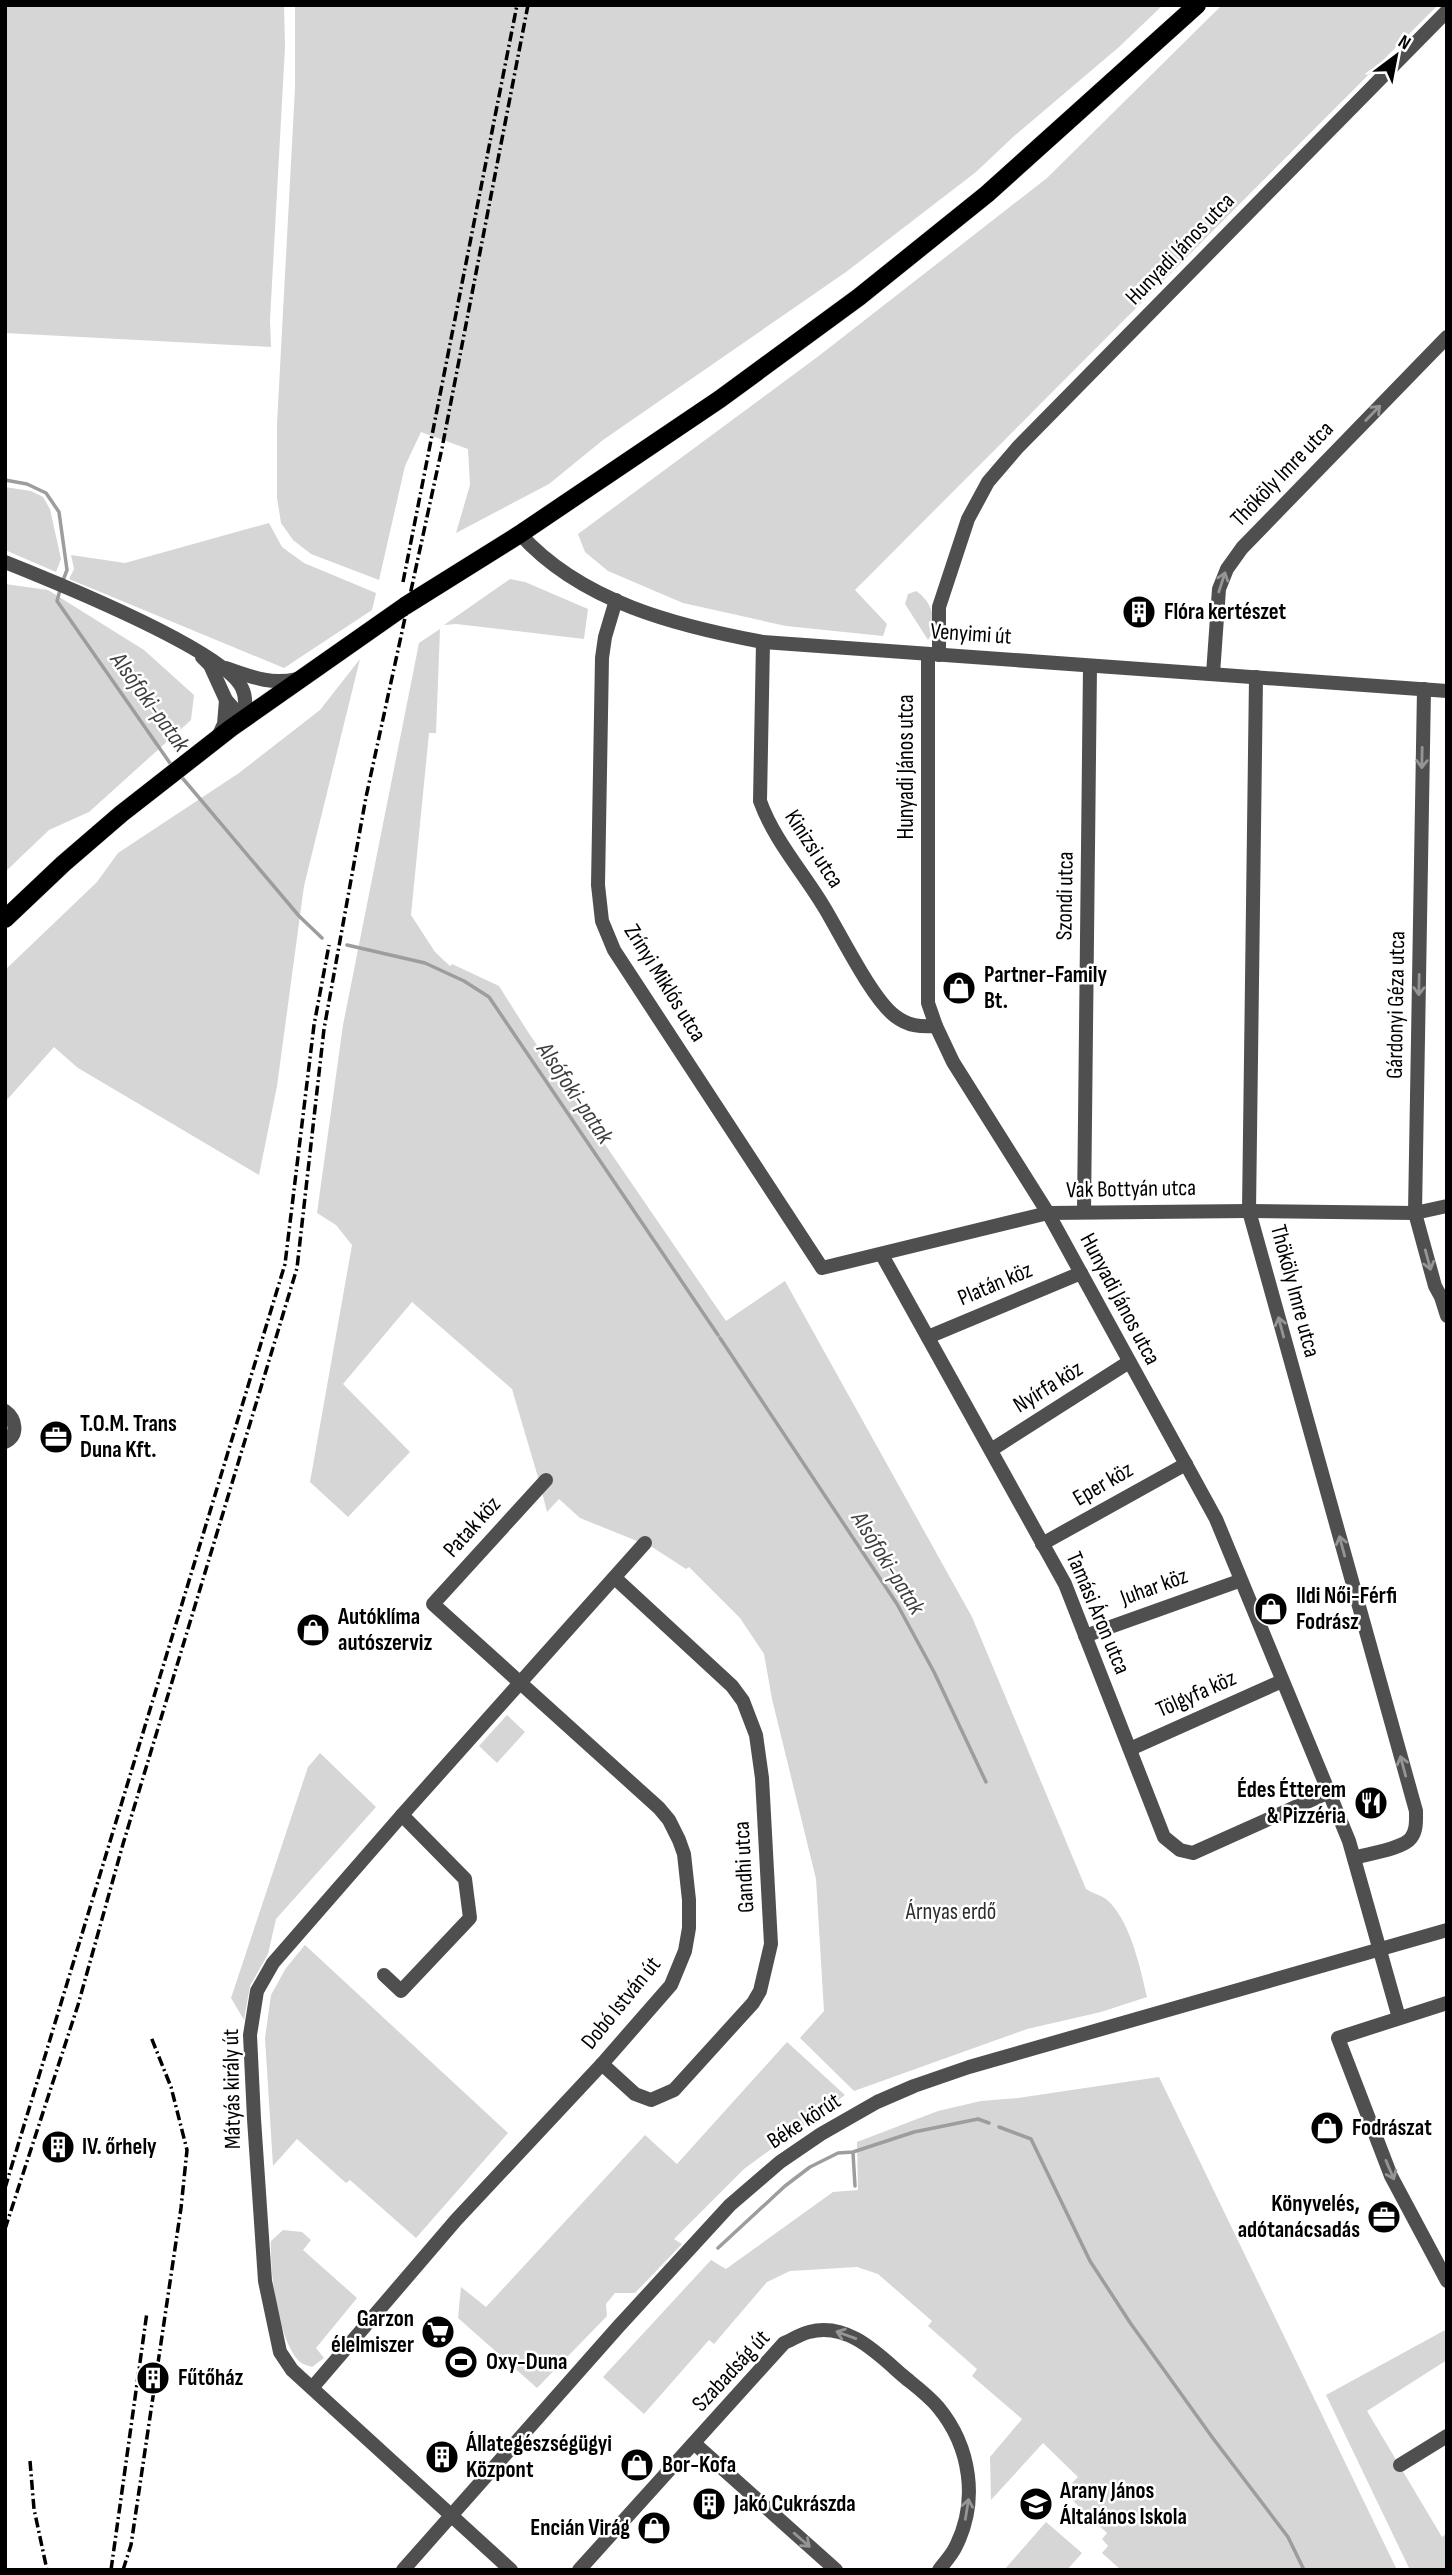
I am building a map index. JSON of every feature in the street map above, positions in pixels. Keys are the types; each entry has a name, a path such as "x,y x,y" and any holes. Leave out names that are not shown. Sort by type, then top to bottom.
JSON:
{"main road":[{"path":"5,919 63,864 243,719 405,606 520,534 773,362 859,298 987,194 1197,5"}],"street":[{"name":"Hunyadi János utca","path":"1399,2018 1354,1858 1216,1520 1048,1213 953,1062 928,1003 934,654 939,607 968,520 988,482 1018,447 1447,11"},
{"name":"Thököly Imre utca","path":"1213,674 1219,589 1227,569 1242,548 1447,337"},
{"name":"Venyimi út","path":"520,534 546,560 616,600 653,617 696,629 763,642 1447,691"},
{"path":"5,562 70,589 226,668 280,683 302,678"},
{"name":"Zrínyi Miklós utca","path":"616,600 602,658 598,885 602,921 614,950 822,1268"},
{"name":"Kinizsi utca","path":"763,642 760,801 768,821 879,999 895,1016 914,1027 936,1026"},
{"path":"193,649 210,664 226,700 243,719"},
{"name":"Szondi utca","path":"1084,1211 1090,666"},
{"path":"226,668 242,687 246,705 243,719"},
{"name":"Thököly Imre utca","path":"1256,677 1249,1210 1416,1811 1414,1832 1404,1844 1354,1858"},
{"name":"Gárdonyi Géza utca","path":"1424,689 1415,1213 1435,1286 1447,1316"},
{"path":"216,740 224,724 226,700"},
{"name":"Vak Bottyán utca","path":"822,1268 1048,1213 1249,1210 1415,1213 1447,1206"},
{"name":"Tamási Áron utca","path":"882,1255 1065,1584 1164,1837 1171,1844 1193,1853 1329,1792"},
{"name":"Platán köz","path":"928,1337 1081,1273"},
{"name":"Nyírfa köz","path":"991,1450 1129,1362"},
{"path":"5,1411 15,1422 15,1432 10,1441 5,1442"},
{"name":"Eper köz","path":"1042,1544 1186,1464"},
{"name":"Patak köz","path":"433,1604 546,1480"},
{"path":"519,1684 645,1544"},
{"name":"Gandhi utca","path":"602,2063 635,2094 651,2100 674,2090 753,2003 764,1979 771,1944 762,1778 756,1735 750,1716 732,1686 615,1578"},
{"name":"Juhar köz","path":"1085,1636 1239,1580"},
{"name":"Dobó István út","path":"312,2388 456,2220 602,2063 670,1985 680,1967 690,1928 684,1854 676,1832 659,1808 433,1604"},
{"name":"Tölgyfa köz","path":"1130,1749 1282,1681"},
{"name":"Mátyás király út","path":"511,2570 292,2370 281,2351 265,2281 250,2035 257,1991 273,1963 519,1684"},
{"path":"384,1975 401,1991 470,1918 465,1879 401,1815"},
{"name":"Béke körút","path":"403,2570 730,2204 780,2162 821,2134 889,2097 968,2067 1447,1930"},
{"path":"1447,2003 1338,2038 1391,2176 1447,2281"},
{"name":"Szabadság út","path":"579,2570 784,2343 809,2332 834,2330 863,2341 938,2407 960,2441 970,2480 967,2515 955,2549 939,2570"},
{"path":"1400,2465 1447,2436"},
{"path":"695,2444 836,2570"}],"green space":[{"path":"5,5 284,5 285,47 270,320 271,347 5,333"},
{"path":"295,5 1163,5 976,172 846,272 603,440 549,484 456,533 470,485 468,449 421,432 405,466 379,580 311,554 293,540 281,523 277,498 277,424 295,88"},
{"path":"1222,5 1438,5 855,590 887,624 883,636 786,626 683,603 608,571 585,552 578,534 820,355 1047,178"},
{"path":"5,487 31,491 43,497 50,509 61,559 56,572 5,550"},
{"path":"269,523 282,547 304,563 376,593 372,610 284,668 69,579 74,569 71,555 125,563"},
{"path":"510,579 525,582 588,609 584,639 456,624 444,625"},
{"path":"5,584 48,590 144,650 194,695 191,720 89,812 49,830 5,872"},
{"path":"916,591 930,607 934,621 928,640 905,604 908,594"},
{"name":"Árnyas erdő","path":"440,629 436,733 429,733 411,915 435,952 450,966 452,964 499,986 726,1321 785,1281 972,1617 1086,1889 1106,1899 1128,1931 1147,1997 1101,2012 1027,2029 854,2091 800,2038 824,2011 816,1879 772,1699 764,1654 740,1618 689,1567 686,1569 652,1547 580,1518 559,1499 547,1512 512,1389 412,1302 343,1384 410,1452 348,1517 310,1482 352,1245 336,1225 317,1213 343,1025 419,643"},
{"path":"360,659 304,886 277,1086 259,1175 78,1068 54,1047 5,1102 5,970 97,882 118,853 239,773 320,710"},
{"path":"507,1715 525,1732 497,1763 479,1746"},
{"path":"320,1753 376,1807 276,1919 268,1954 250,1986 244,2020 231,1998 308,1767"},
{"path":"305,1945 508,2133 416,2238 350,2180 346,2183 297,2139 273,2166 265,2038 271,1995 286,1968"},
{"path":"787,2042 845,2095 744,2169 674,2239 682,2244 635,2293 615,2293 606,2304 607,2316 537,2388 458,2318 461,2287 486,2307 645,2135 677,2164"},
{"path":"1159,2077 1397,2570 1121,2570 1102,2553 1108,2546 1102,2539 1107,2533 1072,2500 1078,2492 1071,2484 1078,2477 1043,2443 991,2500 990,2457 1022,2419 972,2376 977,2369 928,2326 932,2321 878,2274 857,2267 790,2271 767,2282 714,2344 709,2340 644,2414 603,2377 711,2260 726,2269 833,2192 858,2190 857,2142 938,2111 981,2101"},
{"path":"283,2230 302,2232 311,2240 303,2250 357,2298 316,2348 324,2358 312,2367 299,2361 291,2349 276,2303 271,2241"},
{"path":"1447,2329 1447,2360 1367,2411 1442,2537 1447,2533 1447,2570 1410,2570 1326,2395"},
{"path":"1046,2522 1082,2553 1067,2570 1004,2570"}],"waterway":[{"name":"Alsófoki-patak","path":"5,480 27,484 46,493 59,512 67,570 62,583"},
{"name":"Alsófoki-patak","path":"60,590 57,601 172,766"},
{"name":"Alsófoki-patak","path":"179,774 299,916 322,938"},
{"name":"Alsófoki-patak","path":"347,945 425,963 464,981 489,997 718,1335"},
{"name":"Alsófoki-patak","path":"720,1338 897,1604 934,1672 986,1782"},
{"path":"718,2248 785,2186 810,2167 838,2153 853,2152 914,2132 978,2119 989,2123"},
{"path":"999,2127 1031,2139 1090,2261 1131,2324 1212,2437 1288,2537 1304,2570"},
{"path":"853,2153 855,2186"}],"railway":[{"path":"403,582 517,5"},
{"path":"5,2229 78,2005 123,1844 297,1268 324,1029 366,797 442,448 528,5"},
{"path":"5,2188 285,1264 314,1025 329,945"},
{"path":"123,2570 131,2545 181,2208 187,2150 171,2087 151,2037"},
{"path":"111,2570 147,2312"},
{"path":"30,2461 34,2509 47,2570"}],"place":[{"name":"Flóra kertészet","path":"1139,612"},
{"name":"Partner-Family Bt.","path":"959,988"},
{"name":"T.O.M. Trans Duna Kft.","path":"56,1437"},
{"name":"Ildi Női-Férfi Fodrász","path":"1271,1609"},
{"name":"Autóklíma autószerviz","path":"313,1630"},
{"name":"Édes Étterem & Pizzéria","path":"1371,1803"},
{"name":"Fodrászat","path":"1327,2128"},
{"name":"IV. őrhely","path":"58,2147"},
{"name":"Könyvelés, adótanácsadás","path":"1384,2217"},
{"name":"Garzon élelmiszer","path":"438,2332"},
{"name":"Oxy-Duna","path":"461,2362"},
{"name":"Fűtőház","path":"153,2378"},
{"name":"Állategészségügyi Központ","path":"442,2457"},
{"name":"Bor-Kofa","path":"637,2465"},
{"name":"Jakó Cukrászda","path":"709,2504"},
{"name":"Arany János Általános Iskola","path":"1036,2504"},
{"name":"Encián Virág","path":"654,2528"}]}
